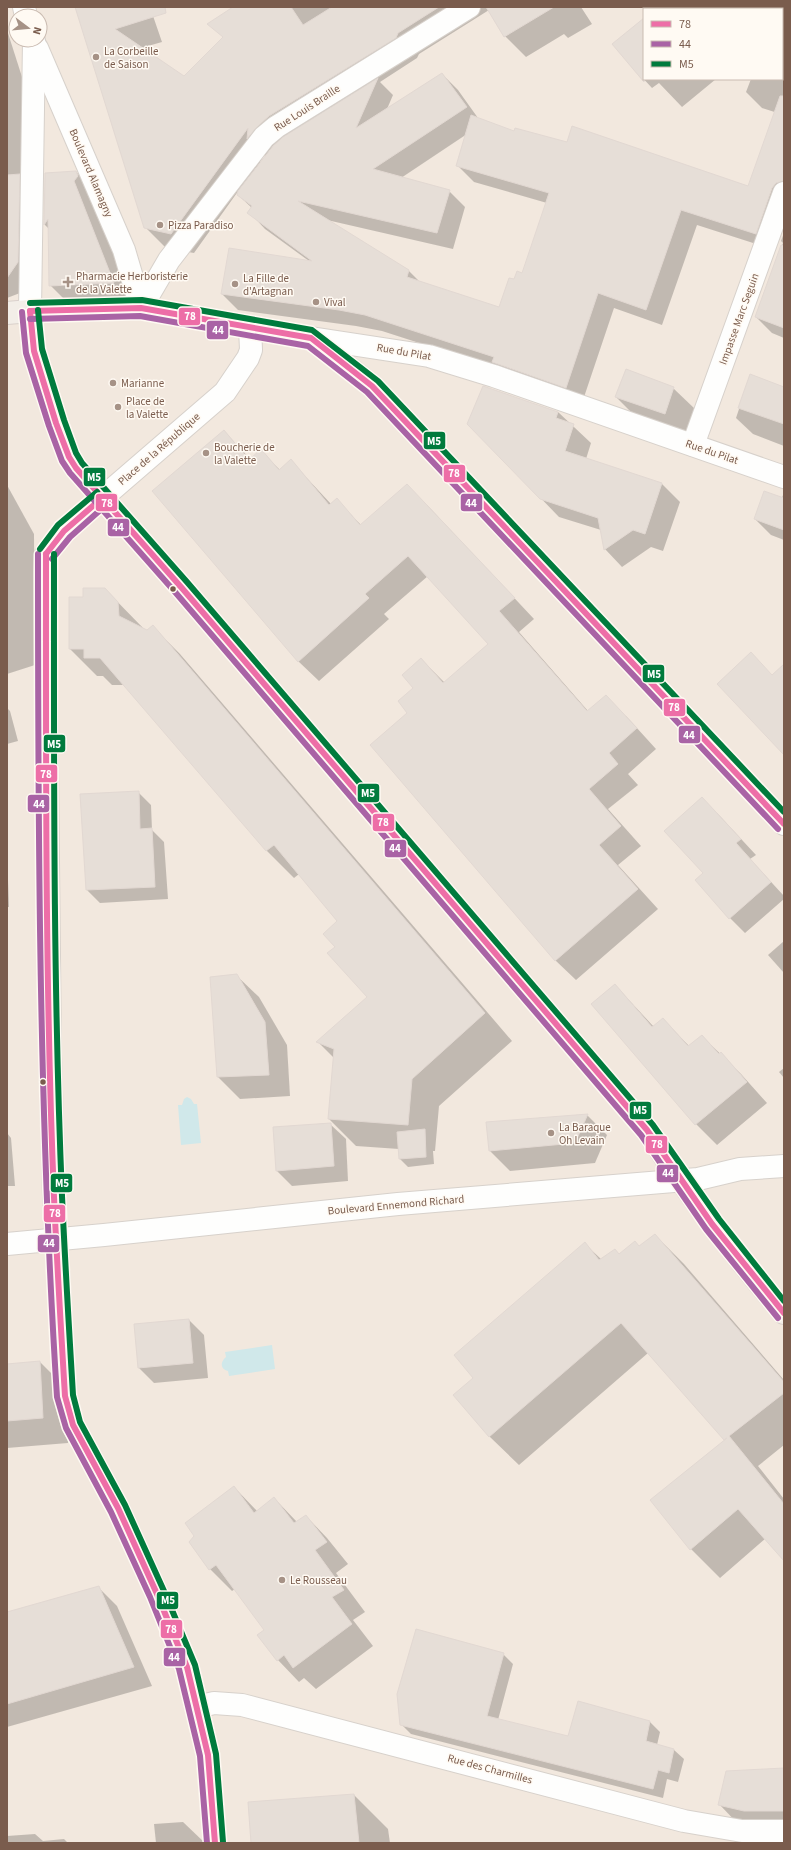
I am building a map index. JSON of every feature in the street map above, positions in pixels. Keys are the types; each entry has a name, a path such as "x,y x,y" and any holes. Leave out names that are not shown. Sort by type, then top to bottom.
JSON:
{"main road":[{"name":"Rue du Pilat","path":"7,314 30,311"},
{"path":"30,311 34,351 56,423 69,457 76,468 181,587 647,1130 679,1180 715,1229 784,1313"}],"street":[{"name":"Rue Louis Braille","path":"141,308 169,260 264,137 276,127 468,7"},
{"path":"30,311 34,48"},
{"name":"Boulevard Alamagny","path":"37,48 124,250 141,308"},
{"name":"Impasse Marc Seguin","path":"693,445 784,193"},
{"name":"Rue du Pilat","path":"30,311 141,308 311,338 429,356 494,376 784,477"},
{"name":"Place de la République","path":"56,1239 48,954 46,554 64,530 225,392 248,358 251,350 250,327"},
{"path":"311,338 372,386 784,824"},
{"name":"Boulevard Ennemond Richard","path":"7,1244 104,1236 398,1204 679,1180 712,1176 740,1169 784,1166"},
{"path":"56,1239 65,1396 73,1425 118,1508 157,1594 187,1667 208,1755 215,1843"},
{"name":"Rue des Charmilles","path":"197,1707 214,1703 242,1704 684,1821 742,1831 784,1831"}],"shaded area":[{"path":"7,7 784,7 784,1843 7,1843"}],"water":[{"path":"187,1097 191,1099 194,1104 197,1104 201,1143 181,1145 178,1105 182,1105 184,1099"},
{"path":"272,1345 275,1369 229,1376 228,1371 222,1367 222,1363 226,1357 225,1352"}],"building":[{"path":"75,7 165,7 166,13 115,29 184,76 223,37 207,24 233,7 291,7 303,25 332,7 439,7 398,33 396,38 269,116 247,139 248,128 171,234 144,228"},
{"path":"486,7 554,7 504,37"},
{"path":"643,19 644,82 612,44"},
{"path":"442,73 467,107 373,169 450,190 437,233 298,201 409,270 407,277 499,307 509,278 514,279 517,271 522,273 549,193 456,166 471,115 514,131 515,128 567,142 572,126 748,186 780,96 784,96 784,181 776,183 772,188 756,234 681,210 646,310 598,293 566,388 492,362 494,357 365,315 221,294 229,248 312,261 247,213 252,206 237,195 238,191 273,146 283,137 378,78 356,128"},
{"path":"76,171 78,176 74,181 114,283 49,286 48,219 44,225 45,173"},
{"path":"20,174 18,262 7,278 7,175"},
{"path":"781,245 784,246 784,328 755,317"},
{"path":"626,369 674,387 665,414 615,397"},
{"path":"750,374 784,387 784,424 738,408"},
{"path":"483,386 558,412 556,418 574,424 565,451 662,483 645,534 633,530 604,550 598,518 540,499 467,424"},
{"path":"224,430 249,460 261,449 279,470 291,459 329,505 337,498 360,525 407,484 515,598 499,611 587,711 606,695 637,728 609,753 618,764 589,789 621,826 599,845 638,889 555,961 370,745 407,713 398,701 413,688 402,675 421,658 443,683 488,644 408,556 365,594 369,598 298,662 152,491"},
{"path":"764,491 784,498 784,530 754,519"},
{"path":"83,588 105,588 118,602 119,616 147,630 153,625 485,1013 412,1079 408,1125 328,1119 334,1049 316,1042 367,997 327,953 335,947 323,934 337,921 274,845 266,851 100,658 84,658 84,649 69,649 69,597 83,597"},
{"path":"751,652 772,675 784,664 784,755 717,684"},
{"path":"139,791 140,829 152,828 155,887 86,890 80,794"},
{"path":"702,797 741,839 736,843 771,882 729,919 695,880 703,873 664,831"},
{"path":"237,974 265,1022 269,1075 217,1077 210,977"},
{"path":"615,984 652,1027 663,1018 688,1046 702,1035 719,1054 721,1052 747,1082 695,1125 591,1004"},
{"path":"588,1114 575,1143 489,1151 486,1122"},
{"path":"331,1123 334,1166 276,1171 273,1127"},
{"path":"425,1129 426,1157 399,1159 397,1132"},
{"path":"655,1234 784,1382 784,1393 729,1436 784,1504 784,1561 738,1509 690,1550 650,1500 727,1438 724,1440 621,1323 489,1437 453,1395 473,1378 454,1355 585,1242 599,1260 615,1249 619,1254 635,1241 639,1246"},
{"path":"189,1319 193,1363 138,1368 134,1324"},
{"path":"40,1361 43,1418 7,1421 7,1364"},
{"name":"Le Rousseau","path":"234,1486 254,1513 274,1497 294,1523 306,1515 327,1542 315,1550 344,1590 332,1597 352,1624 293,1668 284,1655 277,1661 257,1635 264,1630 216,1565 209,1570 189,1542 194,1536 185,1523"},
{"path":"99,1586 134,1667 7,1704 7,1612"},
{"path":"416,1629 504,1653 487,1716 568,1736 578,1701 650,1721 646,1741 674,1749 669,1773 658,1770 653,1789 400,1725 397,1694"},
{"path":"784,1768 784,1811 744,1811 718,1805 726,1771"},
{"path":"354,1794 359,1843 251,1843 248,1802"}],"transit line":[{"name":"M5","path":"30,303 142,300 312,330 378,381 784,812"},
{"name":"78","path":"30,311 141,308 311,338 372,386 784,824"},
{"name":"M5","path":"38,310 42,349 64,420 76,453 82,463 187,582 653,1125 719,1219 784,1301"},
{"name":"78","path":"30,311 34,351 56,423 69,457 76,468 181,587 647,1130 712,1224 784,1313"},
{"name":"44","path":"22,312 26,353 49,426 62,461 70,473 175,592 641,1135 706,1229 778,1318"},
{"name":"44","path":"30,319 140,316 308,346 367,392 778,829"},
{"name":"M5","path":"40,549 58,525 97,492"},
{"name":"78","path":"46,554 64,531 102,498"},
{"name":"44","path":"52,559 70,537 107,504"},
{"name":"44","path":"38,554 38,765 43,1081 46,1187 57,1397 66,1428 111,1512 150,1597 179,1669 200,1756 207,1843"},
{"name":"78","path":"46,554 49,1036 54,1197 65,1396 73,1425 118,1508 157,1594 187,1667 208,1755 215,1843"},
{"name":"M5","path":"54,554 57,1036 62,1196 73,1395 80,1422 125,1505 164,1591 195,1665 216,1754 223,1842"}],"place":[{"name":"La Corbeille de Saison","path":"96,57"},
{"name":"Pizza Paradiso","path":"160,225"},
{"name":"Pharmacie Herboristerie de la Valette","path":"68,282"},
{"name":"La Fille de d'Artagnan","path":"235,284"},
{"name":"Vival","path":"316,302"},
{"name":"Marianne","path":"113,383"},
{"name":"Place de la Valette","path":"118,407"},
{"name":"Boucherie de la Valette","path":"206,453"},
{"name":"La Baraque Oh Levain","path":"551,1133"},
{"name":"Le Rousseau","path":"282,1580"}]}
